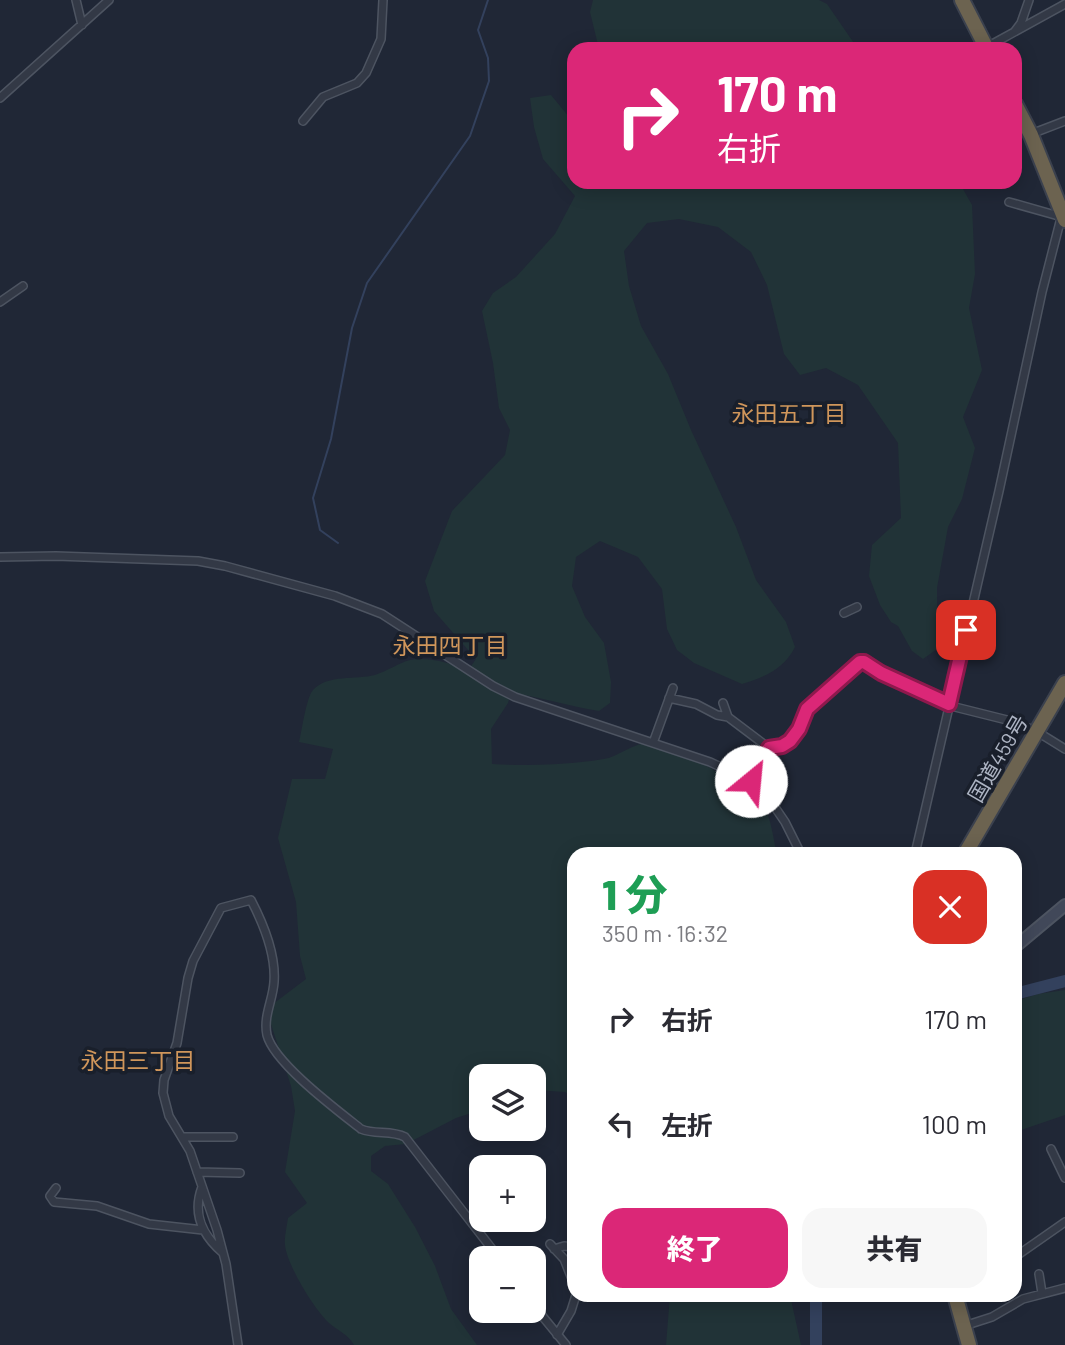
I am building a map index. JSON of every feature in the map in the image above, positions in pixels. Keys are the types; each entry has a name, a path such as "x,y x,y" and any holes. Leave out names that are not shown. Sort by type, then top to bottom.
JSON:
{"highway":[{"path":"962,0 984,42"},
{"path":"1022,118 1062,206"},
{"name":"国道459号","path":"969,847 1065,683"},
{"path":"957,1302 970,1345"}],"street":[{"path":"76,0 82,25"},
{"path":"0,98 109,0"},
{"path":"303,121 323,97 358,83 366,73 381,39 383,0"},
{"path":"1014,34 1029,0"},
{"path":"999,42 1065,4"},
{"path":"1031,135 1065,121"},
{"path":"1009,202 1055,215 1062,206"},
{"path":"917,847 1062,206"},
{"path":"0,302 23,286"},
{"path":"0,557 56,556 198,561 335,596 382,614 471,673 515,697 710,762 751,781 777,811 797,847"},
{"path":"844,613 857,607"},
{"path":"723,703 728,716 769,748 782,746 790,741 799,729 807,709 860,662 864,662 881,673 949,704 1036,731 1065,749"},
{"path":"653,743 673,688"},
{"path":"669,698 696,704 717,715 728,716"},
{"path":"751,781 769,748"},
{"path":"238,1345 223,1254 197,1172 183,1137 169,1115 163,1093 164,1080 177,1043 193,961 221,908 251,900 266,937 274,985 265,1024 273,1049 288,1066 361,1129 366,1132 399,1134 407,1139 490,1246"},
{"path":"1022,941 1065,905"},
{"path":"183,1137 233,1137"},
{"path":"1051,1149 1065,1178"},
{"path":"197,1172 240,1173"},
{"path":"202,1186 197,1208 203,1230 223,1254"},
{"path":"56,1188 50,1196 54,1202 97,1206 149,1224 203,1230"},
{"path":"1022,1252 1065,1222"},
{"path":"567,1246 552,1246 567,1266"},
{"path":"1039,1274 1042,1293"},
{"path":"1022,1300 1065,1288"},
{"path":"557,1335 574,1302"},
{"path":"964,1326 992,1317 1018,1302"},
{"path":"546,1321 566,1345"}],"shaded area":[{"path":"593,0 819,0 827,4 853,42 597,42 590,12"},
{"path":"551,95 567,114 567,187 543,159 534,127 530,98"},
{"path":"569,189 963,189 972,205 975,274 969,308 982,370 963,417 975,448 962,499 948,527 937,588 937,649 923,659 912,651 898,626 891,622 880,605 869,576 872,545 901,518 898,443 858,385 826,368 800,375 784,354 767,285 751,252 718,227 679,219 647,223 624,251 629,286 641,326 668,374 736,527 756,580 786,622 795,647 791,655 773,671 742,684 694,663 677,650 667,629 662,589 638,557 600,541 576,557 572,586 585,617 604,643 611,682 610,703 599,711 511,693 508,703 491,729 492,764 576,763 604,759 641,744 666,746 713,770 756,799 769,817 775,847 567,847 567,1093 546,1091 546,1064 469,1064 469,1114 406,1144 385,1146 371,1156 371,1171 388,1184 415,1227 435,1266 451,1309 477,1345 354,1345 316,1308 296,1275 285,1245 288,1218 307,1203 285,1172 295,1111 291,1086 269,1018 273,1004 306,979 300,956 296,902 278,838 292,779 325,779 333,749 299,742 306,707 313,690 326,682 342,678 375,675 410,660 432,660 469,669 476,659 434,611 425,581 452,511 505,455 510,430 499,408 482,311 493,293 516,277 555,234 575,196"},
{"path":"1065,990 1065,1115 1022,1130 1022,999"},
{"path":"669,1302 792,1302 801,1345 666,1345"}],"waterway":[{"path":"338,543 320,530 313,498 331,439 352,328 367,283 470,136 489,81 488,58 478,30 488,0"},
{"path":"1022,992 1065,981"},
{"path":"816,1302 816,1345"}],"district":[{"name":"永田五丁目","path":"789,413"},
{"name":"永田四丁目","path":"450,645"},
{"name":"永田三丁目","path":"138,1060"}],"route":[{"path":"751,781 769,748 782,746 790,741 799,729 807,709 860,662 949,704 966,630"}]}
